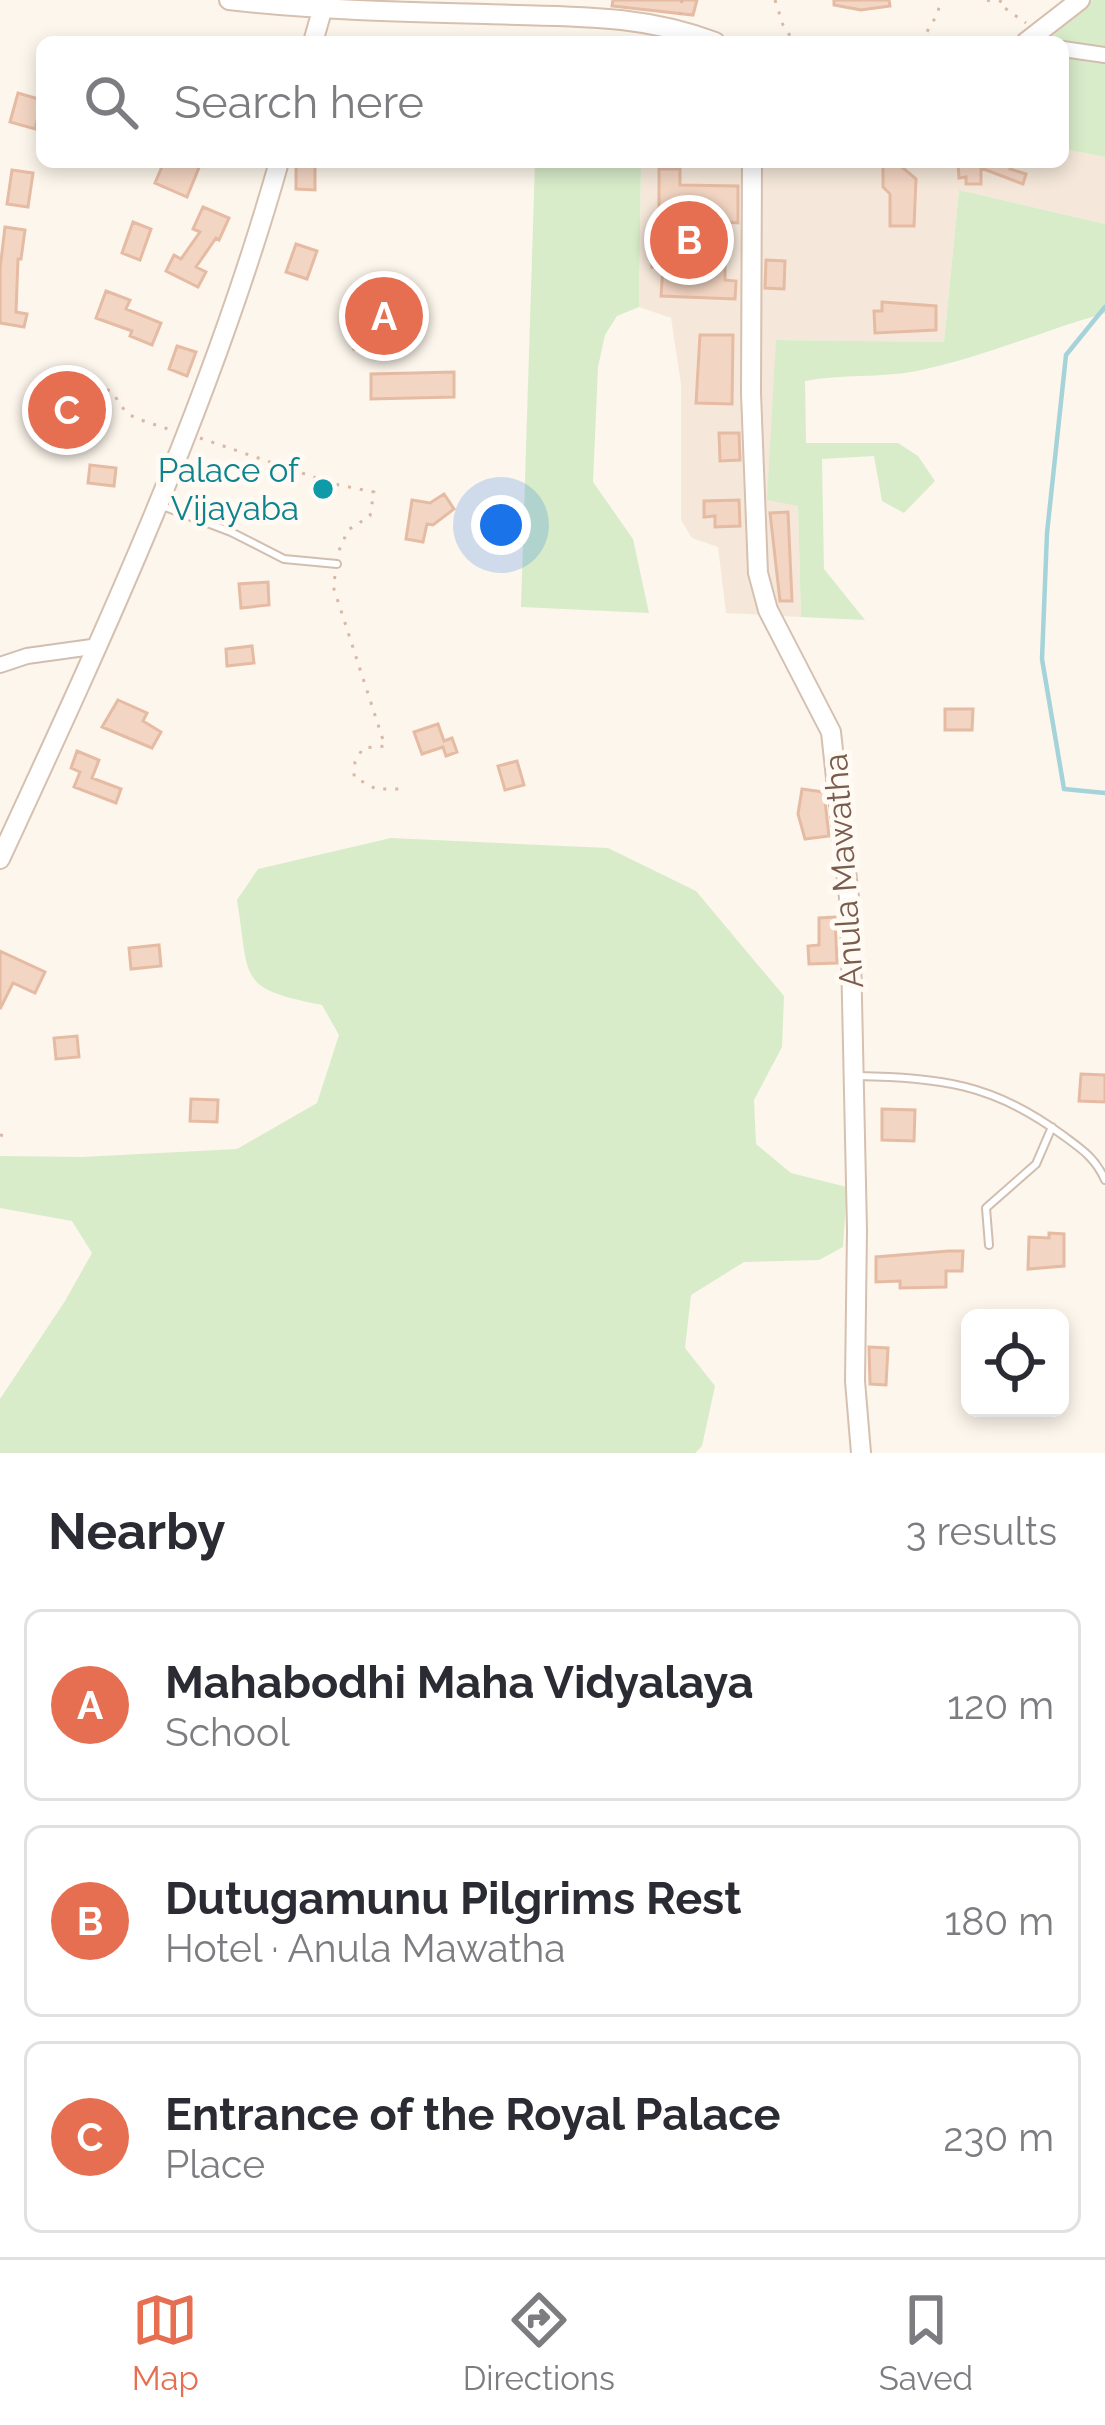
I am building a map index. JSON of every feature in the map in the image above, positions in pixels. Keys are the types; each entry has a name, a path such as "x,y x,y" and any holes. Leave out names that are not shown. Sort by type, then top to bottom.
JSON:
{"main road":[{"path":"229,0 609,17 698,36"},
{"path":"1040,36 1080,0"},
{"path":"315,36 324,4"},
{"path":"0,859 158,505 277,168"},
{"name":"Anula Mawatha","path":"752,168 758,573 768,610 816,696 835,747 850,908 855,1382 861,1453"}],"street":[{"path":"1069,50 1105,55"},
{"path":"0,665 27,656 99,646"}],"lane":[{"path":"158,505 231,532 284,560 337,564"},
{"path":"854,1076 921,1077 1013,1101 1096,1160 1105,1180"},
{"path":"989,1245 986,1208 1036,1164 1052,1127"}],"path":[{"path":"775,0 790,36"},
{"path":"925,36 940,0"},
{"path":"987,0 1000,2 1036,36"},
{"path":"74,375 112,392 124,411 136,418 334,484 374,492 370,516 358,521 342,539 333,586 385,746 363,748 354,777 376,789 401,789"}],"shaded area":[{"path":"1069,150 1105,157 1105,224 959,190 944,342 776,340 798,506 801,617 726,613 718,547 692,538 681,520 681,384 671,318 639,307 641,168 1069,168"}],"green space":[{"path":"1092,0 1105,0 1105,157 1069,150 1069,36 1053,36"},
{"path":"535,168 641,168 639,307 617,316 605,335 598,367 593,482 633,539 649,613 521,607"},
{"path":"959,190 1105,224 1105,313 917,371 805,381 806,443 898,443 918,456 935,481 904,513 882,501 874,456 822,459 824,569 865,620 801,617 798,506 767,500 776,340 944,342"},
{"path":"391,838 608,848 696,891 784,996 782,1047 754,1100 756,1144 791,1173 847,1187 843,1247 819,1260 744,1262 691,1295 685,1348 715,1386 702,1446 695,1453 0,1453 0,1399 92,1253 72,1221 0,1208 0,1156 237,1149 317,1103 339,1035 322,1005 275,993 252,976 237,900 258,869"}],"building":[{"path":"613,0 697,0 693,15 612,6"},
{"path":"834,0 889,0 890,6 861,10 834,5"},
{"path":"18,93 36,98 35,129 10,122"},
{"path":"161,168 199,168 187,197 155,183"},
{"path":"296,168 315,168 315,190 296,189"},
{"path":"883,168 903,168 916,179 914,226 890,226 890,194 883,187"},
{"path":"958,168 981,168 981,184 966,184 966,177 959,178"},
{"path":"981,168 1010,168 1026,174 1023,184"},
{"path":"659,169 680,169 680,185 738,186 738,223 725,222 725,280 736,281 735,299 661,296 663,266 652,267 652,248 659,247","holes":["682,235 706,235 705,279 680,278"]},
{"path":"12,170 33,173 28,207 7,204"},
{"path":"203,207 229,218 219,240 196,267 206,272 198,287 166,271 174,255 181,259 200,232 193,229"},
{"path":"133,222 151,229 140,260 122,253"},
{"path":"5,227 25,230 18,259 16,312 27,314 24,327 0,323"},
{"path":"296,244 317,251 307,279 286,272"},
{"path":"766,260 785,261 784,289 765,288"},
{"path":"106,291 130,300 126,309 161,323 152,345 130,336 132,331 96,318"},
{"path":"882,302 936,306 936,330 875,333 874,311 882,311"},
{"path":"354,307 374,307 374,349 354,349"},
{"path":"700,335 733,335 732,404 696,403"},
{"path":"177,346 196,352 187,376 169,369"},
{"path":"454,372 454,397 371,399 371,374"},
{"path":"719,433 739,433 740,460 720,461"},
{"path":"90,465 116,468 114,486 88,483"},
{"path":"444,494 454,509 433,525 427,524 423,542 406,539 412,500 430,503"},
{"path":"739,500 740,526 715,527 715,516 704,517 704,501"},
{"path":"788,512 792,601 780,601 770,513"},
{"path":"268,582 269,605 241,608 239,584"},
{"path":"252,646 254,663 227,666 226,649"},
{"path":"118,700 147,713 143,721 161,732 152,748 102,727"},
{"path":"945,709 973,709 972,730 945,730"},
{"path":"438,724 444,741 452,738 457,752 446,756 443,747 422,754 414,732"},
{"path":"77,751 99,760 92,778 121,789 116,803 74,787 80,772 71,768"},
{"path":"517,761 524,785 505,790 498,766"},
{"path":"802,789 824,792 829,836 805,839 798,814"},
{"path":"835,917 837,963 809,964 808,946 819,945 819,918"},
{"path":"159,945 161,966 131,969 129,948"},
{"path":"0,951 45,972 35,993 13,983 0,1009"},
{"path":"77,1036 79,1057 56,1059 54,1038"},
{"path":"1081,1074 1105,1075 1105,1102 1079,1101"},
{"path":"191,1099 218,1100 217,1122 190,1121"},
{"path":"882,1109 915,1110 914,1141 882,1140"},
{"path":"1049,1233 1064,1234 1064,1266 1028,1269 1029,1237 1049,1238"},
{"path":"963,1251 962,1271 946,1271 946,1287 900,1288 900,1281 876,1282 876,1257"},
{"path":"869,1347 888,1348 886,1385 870,1384"}],"waterway":[{"path":"1105,307 1066,355 1047,533 1042,659 1064,789 1105,793"}],"place":[{"name":"Dutugamunu Pilgrims Rest","path":"689,240"},
{"name":"Mahabodhi Maha Vidyalaya","path":"384,316"},
{"name":"Entrance of the Royal Palace","path":"67,410"},
{"name":"Palace of Vijayaba","path":"323,489"}]}
